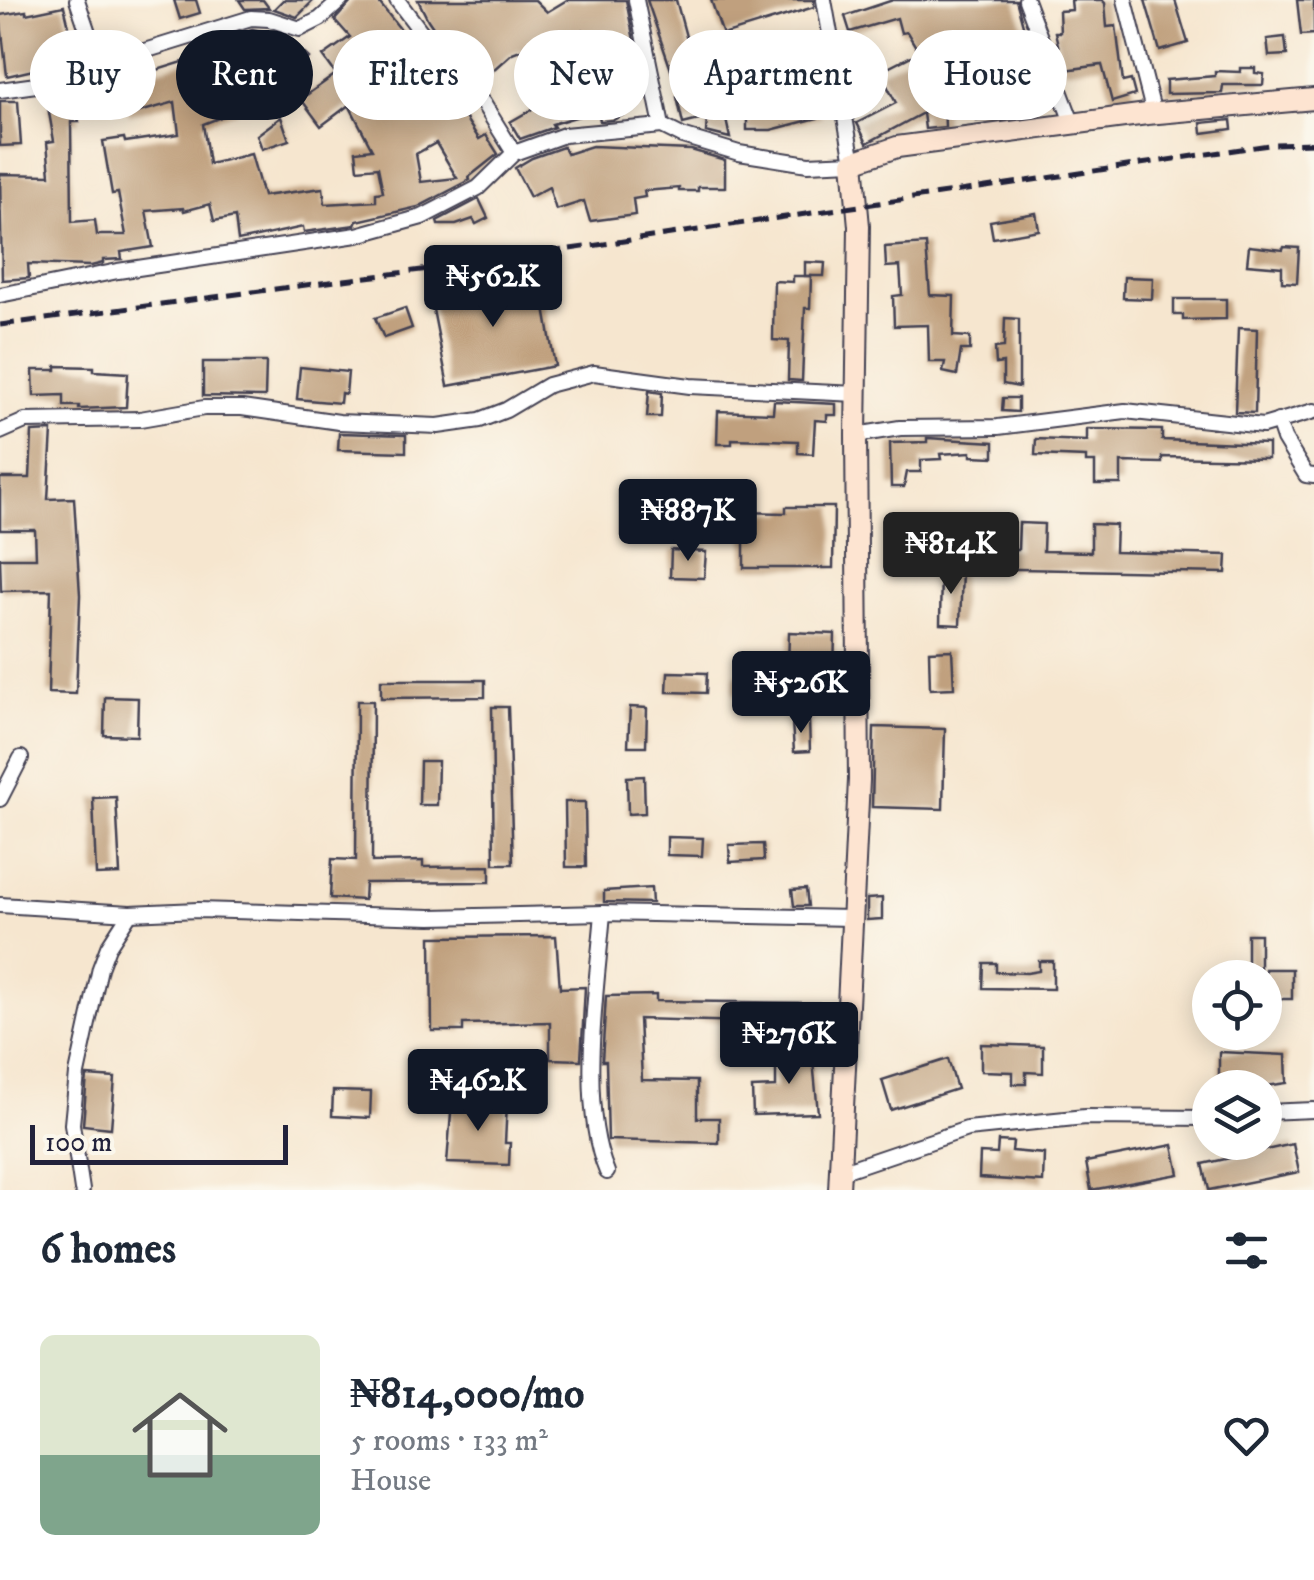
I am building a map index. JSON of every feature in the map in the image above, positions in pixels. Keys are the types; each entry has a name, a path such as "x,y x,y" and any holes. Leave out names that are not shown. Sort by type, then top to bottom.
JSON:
{"street":[{"path":"77,0 88,30"},
{"path":"156,48 251,18 300,29 320,19 342,0"},
{"path":"397,0 447,66 483,103 514,152"},
{"path":"636,0 662,126"},
{"path":"824,0 853,162 858,226 858,780 839,1181 967,1129 1085,1117 1192,1118"},
{"path":"1026,0 1073,125"},
{"path":"1124,0 1154,114"},
{"path":"0,90 30,86"},
{"path":"0,294 118,271 356,235 422,218 478,188 514,152 564,135 662,126 739,154 808,164 853,162 896,147 1314,98"},
{"path":"0,432 26,420 140,419 204,408 242,408 339,422 438,426 480,420 506,410 548,385 594,374 690,386 857,394"},
{"path":"856,434 900,428 998,426 1125,411 1262,426 1314,411"},
{"path":"1278,422 1306,476 1314,476"},
{"path":"0,799 21,758"},
{"path":"0,905 130,913 198,910 520,917 602,913 852,918"},
{"path":"82,1190 72,1124 76,1074 100,968 108,947 130,913"},
{"path":"602,913 593,1098 594,1130 608,1172"},
{"path":"1282,1111 1314,1110"}],"building":[{"path":"174,0 196,0 200,13 180,19"},
{"path":"239,0 263,0 269,8 245,9"},
{"path":"283,0 314,0 297,17 274,9"},
{"path":"353,0 377,0 401,30 344,30 335,20"},
{"path":"418,0 535,0 547,12 567,0 626,0 632,30 514,30 514,52 494,69 494,30 435,30"},
{"path":"647,0 676,0 684,30 669,30 669,64"},
{"path":"711,0 814,0 814,7 739,30 721,30"},
{"path":"893,0 1016,0 1024,30 908,30 908,34 901,33 897,18 849,30 845,16"},
{"path":"1071,0 1105,3 1107,27 1116,26 1123,82 1131,80 1135,95 1112,102 1102,65 1067,70 1067,30 1060,30 1059,11 1072,10"},
{"path":"1145,0 1175,0 1188,43 1160,51"},
{"path":"1297,0 1314,0 1314,34 1301,35"},
{"path":"64,6 70,30 30,30 30,71 7,76 0,15"},
{"path":"1285,37 1287,55 1269,56 1267,39"},
{"path":"333,49 333,70 323,56"},
{"path":"908,58 910,120 867,143 857,123 888,120 888,107 896,103 888,88 888,68"},
{"path":"176,64 176,110 175,102 156,107 156,70"},
{"path":"1240,68 1255,68 1255,73 1264,74 1263,85 1223,85 1222,93 1166,94 1166,80 1215,76 1215,71 1240,72"},
{"path":"333,76 333,117 321,126 313,115 313,90"},
{"path":"0,101 18,101 21,145 0,146"},
{"path":"50,120 79,120 71,122 72,222 95,220 97,235 126,235 118,193 112,194 103,141 124,138 125,142 179,134 177,120 213,120 203,124 209,164 251,154 263,196 323,188 325,204 376,201 376,193 383,192 378,167 358,169 356,151 372,149 357,120 467,120 479,139 486,135 498,154 470,180 418,207 357,221 355,225 304,232 303,227 238,241 235,217 214,221 210,204 184,211 146,211 153,247 121,252 122,259 103,260 91,266 28,264 29,278 2,280 0,174 50,175 47,142 54,141","holes":["436,143 457,178 421,182 416,154"]},
{"path":"282,120 289,140 262,149 257,135"},
{"path":"514,120 566,120 520,139 510,122"},
{"path":"707,120 726,120 730,138 706,132"},
{"path":"747,120 809,120 771,130 747,130"},
{"path":"924,120 945,120 945,127 925,129"},
{"path":"1231,120 1232,129 1202,133 1201,123"},
{"path":"592,146 691,150 725,160 725,187 644,191 645,197 633,199 635,215 590,221 584,201 556,210 549,187 530,197 515,168 563,147 567,154"},
{"path":"479,199 488,218 476,224 473,219 456,225 438,225 437,221"},
{"path":"1036,213 1039,230 993,238 990,221"},
{"path":"926,244 930,295 954,296 953,336 970,337 970,350 961,350 957,375 943,372 945,362 929,362 928,325 894,326 893,296 902,295 900,266 886,267 885,247"},
{"path":"1249,246 1299,248 1297,283 1282,282 1282,267 1247,264"},
{"path":"805,262 825,263 824,276 805,276"},
{"path":"539,273 555,366 448,386 430,294"},
{"path":"793,276 811,276 810,308 805,308 802,381 788,380 789,341 773,340 774,281 793,282"},
{"path":"1124,277 1153,278 1152,299 1123,298"},
{"path":"1174,299 1226,299 1226,319 1183,320 1183,315 1174,315"},
{"path":"405,308 412,328 384,338 375,318"},
{"path":"1005,318 1019,319 1019,387 1003,384 1003,363 996,364 995,348 1004,347"},
{"path":"1238,328 1257,329 1255,413 1235,412"},
{"path":"203,362 266,362 265,397 203,396"},
{"path":"56,366 128,373 126,407 79,409 64,406 64,395 34,396 33,370 56,370"},
{"path":"300,367 348,372 346,394 341,393 340,403 297,399"},
{"path":"649,391 662,393 661,417 647,417"},
{"path":"1003,398 1018,398 1018,412 1002,411"},
{"path":"774,401 836,404 836,415 827,415 827,421 815,420 813,454 798,453 798,441 732,439 732,444 717,444 718,411 773,413"},
{"path":"1087,429 1162,430 1162,440 1268,444 1268,459 1162,457 1162,463 1121,462 1121,484 1095,484 1095,462 1086,462 1086,457 1035,455 1036,439 1087,441"},
{"path":"52,431 48,499 74,498 80,595 76,694 48,693 51,590 1,591 0,558 36,558 35,530 0,530 0,478 30,478 32,432"},
{"path":"339,433 406,435 406,452 338,450"},
{"path":"927,438 994,442 994,457 971,456 971,452 940,454 941,459 921,460 921,472 907,472 904,487 891,487 890,443 927,442"},
{"path":"786,507 834,507 833,568 744,568 744,530 736,530 736,512 786,513"},
{"path":"1019,523 1044,524 1043,551 1091,552 1091,524 1116,525 1115,552 1227,555 1226,573 969,568 969,549 1018,550"},
{"path":"671,550 706,552 704,578 670,577"},
{"path":"941,570 962,570 960,625 940,624"},
{"path":"789,632 835,634 834,671 788,670"},
{"path":"952,650 954,688 930,689 929,651"},
{"path":"668,672 707,673 706,693 667,692"},
{"path":"734,675 772,677 771,695 733,694"},
{"path":"381,680 485,680 485,697 381,698"},
{"path":"105,697 138,698 137,736 104,735"},
{"path":"357,701 373,701 372,862 423,861 423,867 490,866 490,882 365,883 364,900 330,898 332,859 356,860"},
{"path":"492,707 508,707 513,864 494,864"},
{"path":"630,707 647,708 646,746 628,746"},
{"path":"809,720 810,751 794,752 792,721"},
{"path":"874,727 945,729 943,809 872,807"},
{"path":"420,761 438,761 437,805 419,805"},
{"path":"644,776 645,813 628,814 627,777"},
{"path":"116,797 120,874 96,875 93,798"},
{"path":"565,802 585,802 586,867 566,867"},
{"path":"667,837 703,838 702,856 667,855"},
{"path":"763,844 764,860 730,862 729,845"},
{"path":"651,888 652,903 604,902 604,891"},
{"path":"806,889 808,906 794,906 792,890"},
{"path":"882,898 882,919 867,920 867,899"},
{"path":"1247,934 1260,934 1260,960 1247,960"},
{"path":"556,936 560,988 585,987 581,1060 550,1059 550,1022 463,1024 463,1031 432,1031 431,937"},
{"path":"1039,961 1053,961 1053,989 983,988 984,963 996,963 996,972 1027,973 1039,971"},
{"path":"1282,969 1292,969 1292,999 1282,999"},
{"path":"656,995 656,1001 824,1003 823,1024 639,1019 642,1080 697,1081 697,1118 719,1118 719,1143 608,1140 606,1061 602,1061 606,996"},
{"path":"981,1044 1043,1046 1043,1073 1026,1072 1026,1084 1013,1084 1013,1072 981,1071"},
{"path":"812,1050 818,1113 753,1115 752,1088 776,1087 776,1051"},
{"path":"1219,1052 1286,1055 1287,1083 1282,1084 1282,1070 1219,1070"},
{"path":"948,1059 957,1089 891,1110 882,1080"},
{"path":"87,1076 115,1078 111,1128 83,1125"},
{"path":"333,1091 371,1092 370,1118 332,1116"},
{"path":"452,1101 507,1103 505,1143 510,1143 509,1165 447,1163"},
{"path":"998,1141 1013,1142 1012,1151 1044,1154 1043,1182 979,1178 980,1153 997,1154"},
{"path":"1293,1144 1299,1172 1209,1190 1203,1164 1221,1160 1282,1160 1282,1146"},
{"path":"1173,1145 1179,1174 1091,1190 1086,1162"}],"railway":[{"path":"0,325 490,261 1275,144 1314,143"}]}
